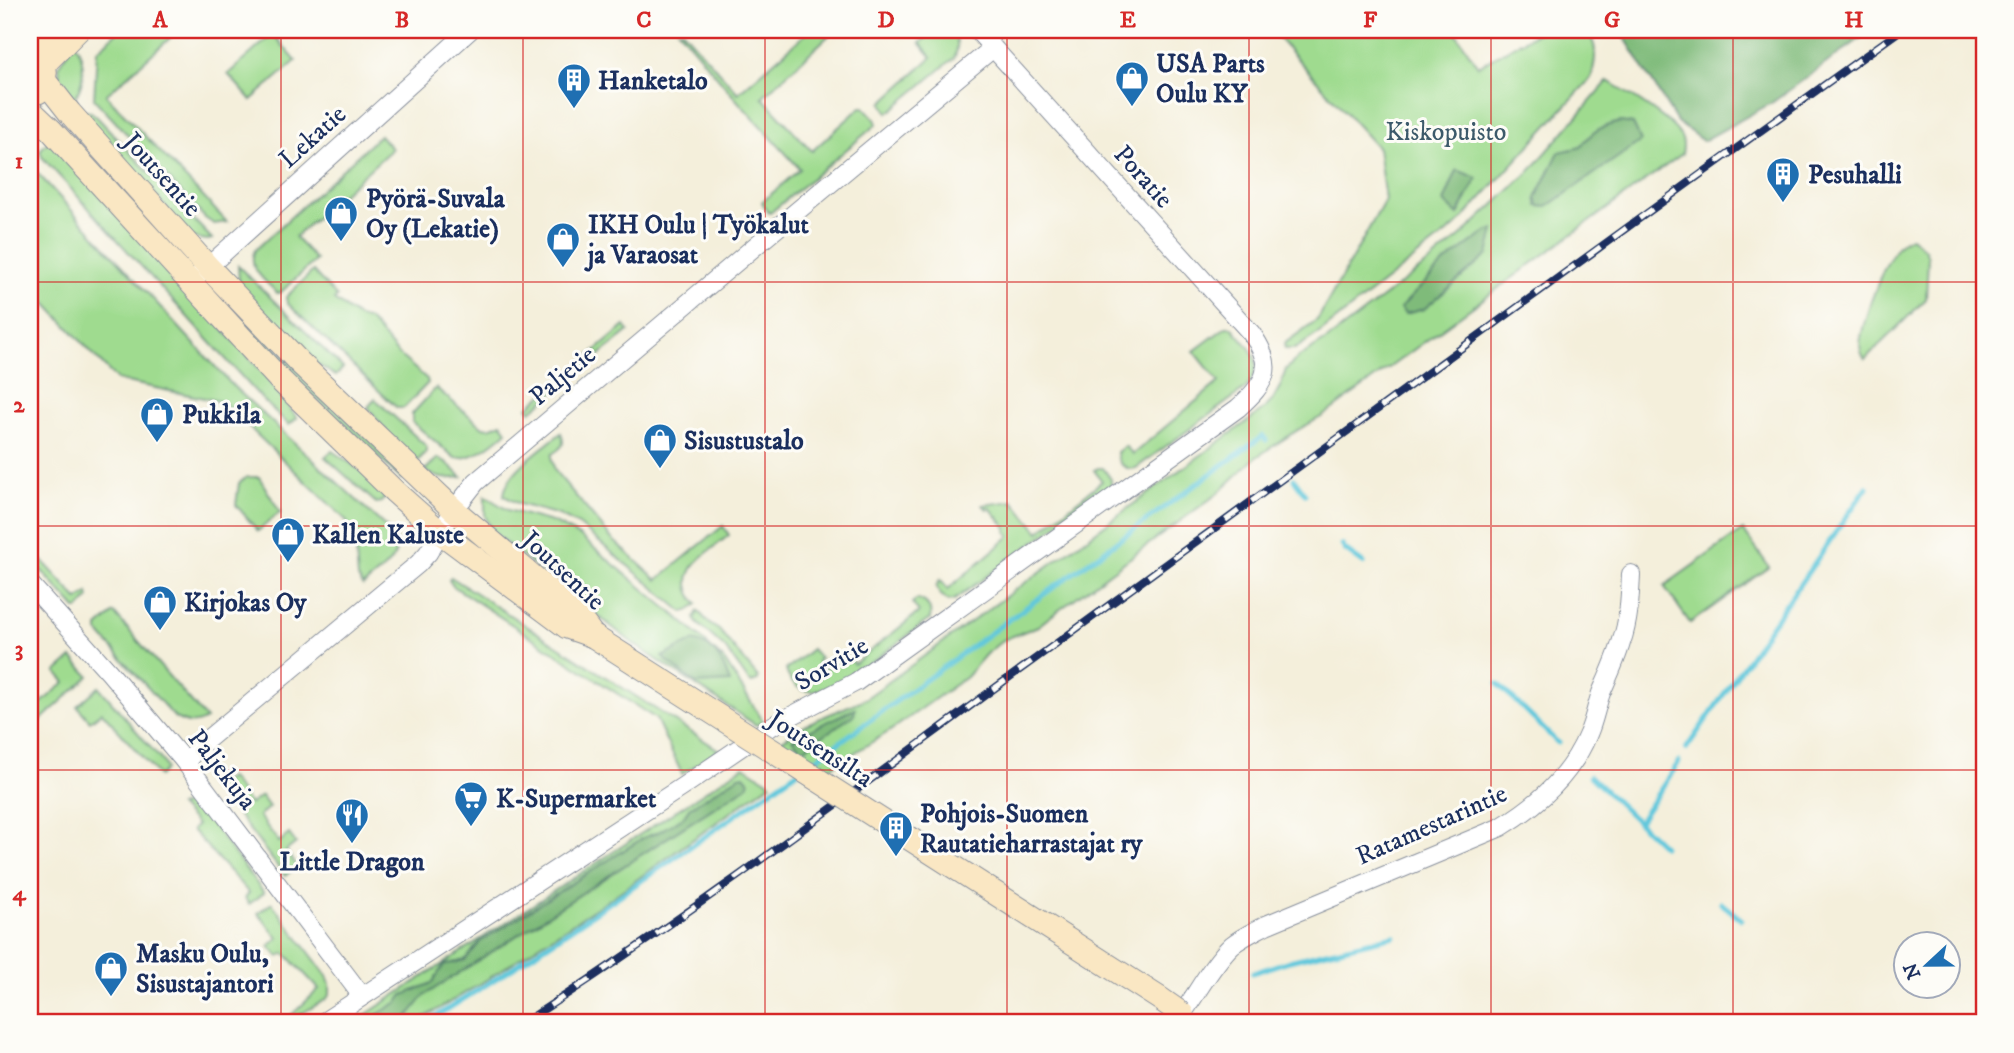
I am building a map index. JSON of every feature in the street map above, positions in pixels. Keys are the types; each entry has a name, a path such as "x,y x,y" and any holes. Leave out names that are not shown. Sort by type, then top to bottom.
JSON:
{"main road":[{"path":"30,43 51,30"},
{"path":"30,98 39,90 45,71 78,30"},
{"name":"Joutsentie","path":"30,43 40,52 45,71 70,113 208,267 299,362 454,510 575,612 593,636"},
{"name":"Joutsentie","path":"30,110 279,379 396,492 441,533 567,627 593,636"},
{"name":"Joutsensilta","path":"593,636 1124,975 1188,1019"}],"street":[{"name":"Lekatie","path":"191,283 470,30"},
{"name":"Poratie","path":"977,30 1251,333 1263,349 1266,362"},
{"name":"Paljetie","path":"185,762 202,744 418,564 454,510 483,476 993,48"},
{"name":"Sorvitie","path":"322,1023 772,726 856,682 1238,408 1257,391 1263,380 1266,362"},
{"name":"Ratamestarintie","path":"1188,1019 1217,963 1232,945 1247,935 1485,834 1516,818 1556,785 1574,761 1589,732 1595,709 1622,642 1630,606 1631,574"},
{"name":"Paljekuja","path":"30,584 185,762 362,996"}],"green space":[{"path":"119,30 179,30 106,95 227,222 214,224 205,218 94,99 97,51"},
{"path":"678,30 682,30 738,93 810,30 835,30 762,97 812,151 861,107 864,107 877,124 770,213 762,202 800,169 734,97"},
{"path":"927,30 952,30 957,44 954,58 888,113 882,103 932,57 920,43 930,34"},
{"name":"Kiskopuisto","path":"1271,30 1454,30 1478,66 1542,30 1585,30 1593,41 1595,59 1591,78 1457,225 1322,331 1295,349 1285,349 1284,344 1318,319 1385,200 1378,148"},
{"path":"1620,30 1872,30 1773,102 1703,141 1677,122"},
{"path":"273,34 296,61 251,100 228,74"},
{"path":"74,42 81,57 83,74 79,90 69,103 60,85 59,65"},
{"path":"1608,81 1668,122 1683,141 1682,154 1323,416 1255,458 1217,494 1038,626 1003,640 986,654 966,677 890,731 828,769 781,741 807,724 865,699 1263,410 1281,385 1286,369 1462,235 1531,170"},
{"path":"81,111 91,112 97,117 212,239 193,238"},
{"path":"1621,122 1633,124 1641,141 1547,207 1538,206 1536,198 1559,152 1581,147 1589,136 1598,130"},
{"path":"380,135 392,149 295,237 316,260 277,293 255,268 255,250"},
{"path":"50,140 264,374 297,418 289,425 263,400 42,157 40,150"},
{"path":"30,165 233,386 391,532 396,540 394,556 377,575 363,586 358,578 355,540 346,520 223,402 117,380 30,286"},
{"path":"1457,170 1477,178 1458,215 1444,202"},
{"path":"1494,230 1488,255 1424,309 1405,314 1400,308 1444,263 1488,231"},
{"path":"1911,237 1925,249 1928,258 1926,299 1865,359 1860,344 1878,284 1894,252 1902,242"},
{"path":"238,266 343,368 336,376 303,355 242,287"},
{"path":"313,271 337,297 334,300 358,317 369,320 398,354 427,379 428,383 404,408 397,408 287,303 286,297"},
{"path":"232,305 407,474 401,479 303,387 279,369 230,310"},
{"path":"625,326 629,331 531,411 528,407"},
{"path":"1226,327 1232,327 1254,356 1256,364 1252,380 1245,389 1136,468 1122,465 1117,452 1125,446 1133,454 1219,382 1194,351"},
{"path":"436,388 483,427 489,428 501,423 507,431 476,453 455,458 412,422 412,414"},
{"path":"375,399 426,446 426,452 416,463 391,438 368,407"},
{"path":"561,433 562,445 552,454 555,471 611,538 657,580 723,526 729,535 702,557 690,573 690,593 697,604 688,611 683,612 579,525 559,515 519,504 504,496 506,487 518,469"},
{"path":"332,451 365,473 388,494 381,502 376,503 325,457"},
{"path":"438,458 462,477 442,478 425,470"},
{"path":"1103,468 1111,479 1109,488 954,600 948,601 940,594 936,586 940,580 948,589 1010,536 1007,528 990,508 987,509 983,505 1013,501 1039,532 1102,481 1094,470"},
{"path":"247,477 259,477 280,512 258,531 236,505 239,483"},
{"path":"485,496 508,510 555,523 581,537 689,627 724,660 763,721 756,725 635,645 493,533 485,516"},
{"path":"1743,530 1769,567 1690,623 1664,586"},
{"path":"30,547 78,600 88,593 89,598 79,609 76,609 30,558"},
{"path":"451,577 719,750 682,774 656,719 453,586 449,580"},
{"path":"916,600 928,605 930,619 857,671 827,688 814,691 796,686 790,679 786,670 812,649 825,670 846,655 854,664 919,612 912,603"},
{"path":"698,611 719,630 758,680 752,683 748,680 725,648 696,622"},
{"path":"114,613 206,719 191,723 175,718 98,632 98,627"},
{"path":"693,641 708,647 718,656 730,682 696,684 662,657"},
{"path":"72,658 89,676 30,730 30,713 65,682 56,672"},
{"path":"99,687 163,762 166,769 159,776 102,712 90,721 77,706"},
{"path":"855,709 854,715 802,750 792,739 849,711"},
{"path":"744,766 771,783 610,899 415,1023 353,1023"},
{"path":"744,775 749,781 747,786 425,995 403,1023 363,1023 398,1002 403,995 432,983 444,965 465,960 480,942 643,838 683,817 689,808"},
{"path":"230,778 250,804 261,796 269,807 259,816 279,842 289,834 296,843 286,851 297,866 285,876 215,785"},
{"path":"195,802 264,893 249,904 245,898 249,893 192,830 197,825 179,806"},
{"path":"272,903 327,976 330,984 330,995 325,1000 285,1023 319,989 285,953 279,957 269,946 278,938 258,913"}],"waterway":[{"path":"808,765 1263,436 1266,440"},
{"path":"1294,479 1305,494"},
{"path":"1686,749 1867,487"},
{"path":"1342,545 1363,563"},
{"path":"1498,684 1558,743"},
{"path":"1638,823 1679,762"},
{"path":"425,1023 567,932 797,772"},
{"path":"1590,776 1663,846"},
{"path":"1721,903 1741,919"},
{"path":"1253,973 1289,961 1394,936"}],"railway":[{"path":"523,1023 585,983 766,856 1901,30"}],"place":[{"name":"USA Parts Oulu KY","path":"1132,108"},
{"name":"Hanketalo","path":"574,110"},
{"name":"Pesuhalli","path":"1783,204"},
{"name":"Pyörä-Suvala Oy (Lekatie)","path":"341,243"},
{"name":"IKH Oulu | Työkalut ja Varaosat","path":"563,269"},
{"name":"Pukkila","path":"157,444"},
{"name":"Sisustustalo","path":"660,470"},
{"name":"Kallen Kaluste","path":"288,564"},
{"name":"Kirjokas Oy","path":"160,632"},
{"name":"K-Supermarket","path":"471,828"},
{"name":"Little Dragon","path":"352,845"},
{"name":"Pohjois-Suomen Rautatieharrastajat ry","path":"896,858"},
{"name":"Masku Oulu, Sisustajantori","path":"111,998"}]}
